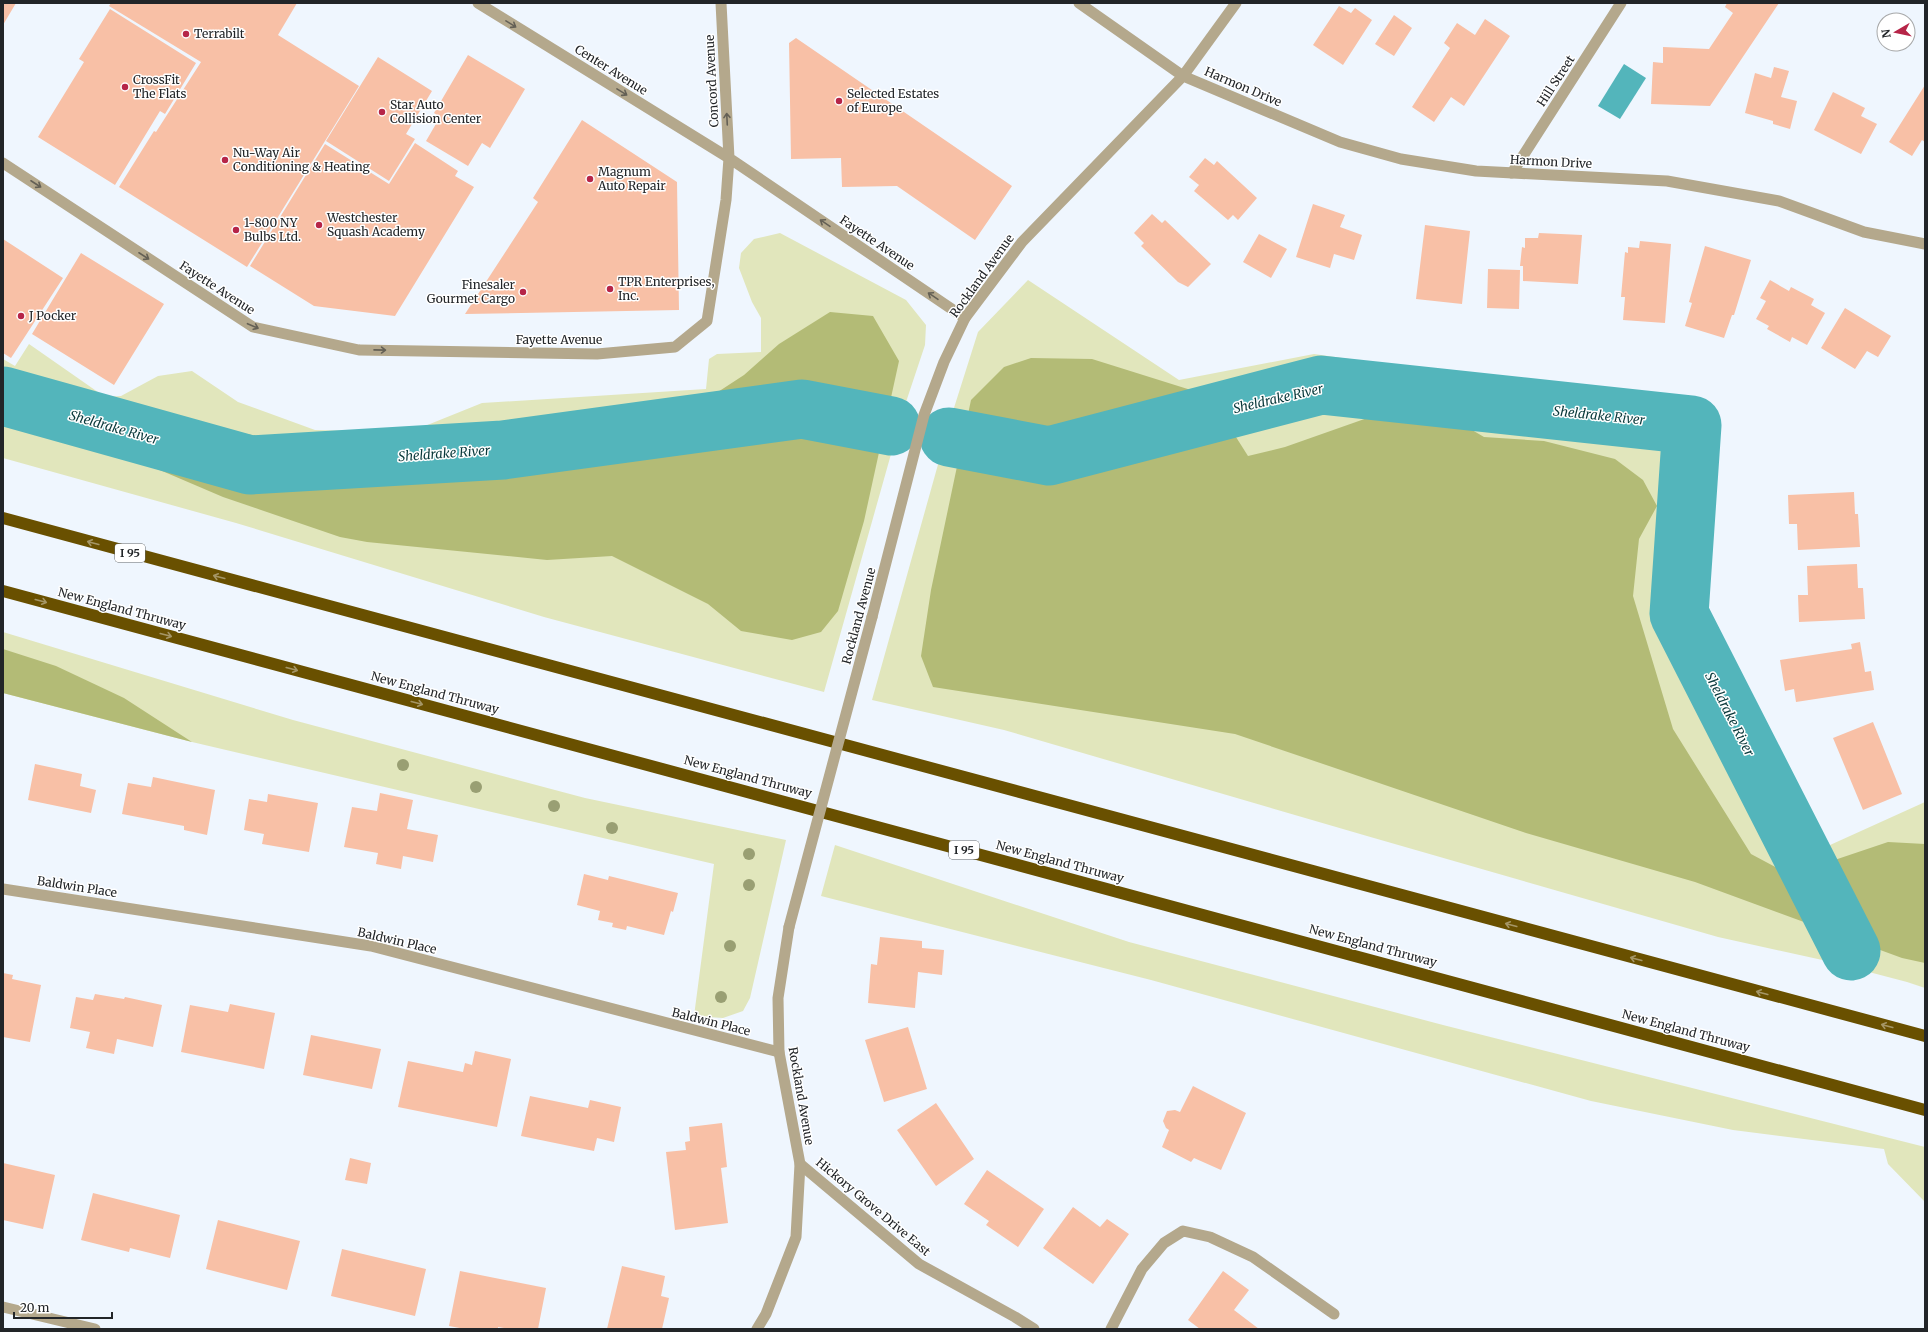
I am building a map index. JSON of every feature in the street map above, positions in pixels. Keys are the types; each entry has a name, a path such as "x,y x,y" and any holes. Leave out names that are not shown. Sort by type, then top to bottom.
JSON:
{"highway":[{"name":"I 95","path":"3,518 1925,1036"},
{"name":"New England Thruway","path":"3,591 1925,1110"}],"street":[{"name":"Center Avenue","path":"478,3 729,158"},
{"name":"Concord Avenue","path":"721,3 729,158"},
{"name":"Harmon Drive","path":"1079,3 1183,76 1340,142 1400,159 1476,171 1667,181 1720,190 1780,201 1864,232 1925,244"},
{"name":"Rockland Avenue","path":"756,1329 766,1314 796,1237 800,1164 779,1052 778,998 789,927 872,617 924,415 944,362 965,318 1022,242 1183,76 1236,3"},
{"name":"Hill Street","path":"1512,173 1622,3"},
{"name":"Fayette Avenue","path":"3,163 253,327 359,350 597,354 675,347 707,321 726,200 729,158"},
{"name":"Fayette Avenue","path":"729,158 965,318"},
{"name":"Baldwin Place","path":"3,889 371,946 779,1052"},
{"name":"Hickory Grove Drive East","path":"800,1164 919,1264 1015,1316 1034,1329"},
{"path":"1110,1329 1142,1269 1164,1242 1183,1231 1210,1237 1253,1257 1334,1314"},
{"path":"3,1307 95,1329"}],"green space":[{"path":"780,233 906,300 926,325 925,345 904,408 824,692 544,617 236,523 3,458 3,359 15,366 29,344 105,397 121,396 158,376 192,371 238,402 315,430 410,432 482,403 706,389 709,359 717,354 761,352 761,318 752,302 739,268 741,253 754,239"},
{"path":"1028,280 1179,380 1314,354 1713,411 1706,639 1718,641 1808,855 1925,802 1925,988 1827,961 1718,937 1004,730 872,700 953,411 978,332"},
{"path":"830,312 873,316 899,361 864,521 838,611 821,632 792,640 741,631 708,604 612,556 547,560 367,542 340,537 223,497 120,453 3,426 3,377 112,409 258,436 347,450 415,445 469,430 637,412 701,403 744,375 779,344"},
{"path":"1031,358 1092,359 1210,396 1248,456 1285,447 1390,410 1438,410 1484,437 1544,441 1615,459 1643,480 1657,506 1639,539 1633,596 1673,729 1751,854 1790,875 1888,842 1925,844 1925,963 1902,958 1695,882 1526,833 1235,734 933,687 921,656 931,590 971,400 1004,367"},
{"path":"3,632 293,720 585,798 786,840 750,998 743,1011 723,1018 694,1016 714,864 192,742 3,693"},
{"path":"3,649 56,666 124,698 192,742 3,693"},
{"path":"835,845 1129,942 1443,1025 1925,1147 1925,1202 1888,1164 1884,1149 1733,1130 1591,1101 1151,980 821,896"}],"water":[{"path":"1624,64 1646,78 1620,119 1598,106"}],"building":[{"path":"3,3 16,3 3,25"},
{"name":"Nu-Way Air Conditioning & Heating","path":"111,3 297,3 278,35 359,86 247,267 119,187 154,131 156,132 201,62 109,6"},
{"path":"1727,3 1779,3 1710,106 1651,104 1653,62 1663,63 1663,47 1709,49 1733,13 1725,7"},
{"path":"1339,6 1351,13 1355,8 1372,20 1343,65 1313,45"},
{"name":"CrossFit The Flats","path":"110,9 196,63 165,114 160,111 115,185 38,137 84,62 79,59"},
{"path":"1394,15 1412,28 1394,56 1375,44"},
{"path":"1485,19 1510,36 1464,106 1451,97 1434,122 1412,107 1450,48 1444,43 1457,23 1475,35"},
{"name":"Selected Estates of Europe","path":"796,38 1012,186 975,240 897,186 842,187 841,158 791,159 789,43"},
{"path":"468,55 525,89 490,148 482,143 468,166 426,141 440,117 434,113"},
{"name":"Star Auto Collision Center","path":"378,57 432,91 406,134 415,139 389,181 326,141"},
{"path":"1774,67 1789,71 1781,97 1797,101 1790,129 1773,124 1773,121 1745,113 1755,73 1771,78"},
{"path":"1925,85 1925,142 1922,140 1912,156 1889,142"},
{"path":"1833,92 1865,108 1861,116 1877,124 1861,154 1814,130"},
{"path":"582,120 677,182 679,310 465,314 538,202 533,198"},
{"path":"415,143 458,171 455,176 474,187 395,316 314,306 250,266 325,144 389,184"},
{"path":"1205,158 1214,165 1217,161 1257,198 1238,220 1233,215 1228,220 1194,191 1199,185 1189,177"},
{"path":"1313,204 1345,215 1340,227 1362,235 1354,260 1334,254 1330,268 1296,257"},
{"path":"1152,214 1162,223 1165,220 1211,264 1188,287 1178,282 1141,246 1144,243 1134,233"},
{"path":"1425,225 1470,231 1462,304 1416,299"},
{"path":"1539,233 1582,235 1578,284 1523,281 1523,266 1520,266 1522,247 1525,248 1525,238 1538,238"},
{"path":"1259,234 1287,249 1271,278 1243,262"},
{"name":"J Pocker","path":"3,239 63,278 11,358 3,353"},
{"path":"1640,241 1671,244 1665,323 1623,320 1625,297 1621,297 1625,252 1628,253 1628,247 1639,248"},
{"path":"1705,246 1751,260 1734,315 1732,315 1724,338 1685,326 1692,303 1689,302"},
{"path":"81,253 164,304 114,385 32,334"},
{"path":"1488,269 1520,270 1519,309 1487,308"},
{"path":"1770,280 1789,291 1791,287 1814,299 1811,305 1825,313 1807,345 1792,337 1790,342 1767,329 1769,326 1756,319 1766,301 1760,298"},
{"path":"1845,308 1891,336 1878,357 1867,351 1855,369 1821,348"},
{"path":"1854,492 1855,514 1858,514 1860,547 1798,550 1797,524 1789,524 1788,495"},
{"path":"1857,564 1858,588 1863,588 1865,619 1799,622 1798,595 1808,595 1807,566"},
{"path":"1860,642 1865,672 1871,671 1874,690 1796,702 1794,689 1785,691 1780,660 1852,649 1851,644"},
{"path":"1873,722 1902,794 1863,810 1833,738"},
{"path":"35,764 82,774 80,786 96,790 91,813 28,800"},
{"path":"153,777 215,790 207,835 184,830 184,826 122,814 128,783 151,787"},
{"path":"380,793 413,800 407,829 438,835 433,862 403,856 401,869 376,864 378,853 344,847 352,807 377,811"},
{"path":"268,794 318,803 309,852 262,844 264,834 244,830 249,799 267,802"},
{"path":"584,874 608,880 609,876 678,893 673,912 671,911 664,935 627,926 626,930 612,927 613,923 598,920 600,911 577,905"},
{"path":"880,937 922,941 922,948 944,950 942,975 918,972 915,1008 868,1003 871,964 877,965"},
{"path":"3,973 13,975 12,979 41,985 30,1042 3,1037"},
{"path":"95,994 124,999 125,997 162,1005 153,1047 117,1039 114,1054 86,1048 90,1032 70,1028 76,997 93,1000"},
{"path":"230,1004 275,1013 264,1069 181,1052 190,1005 228,1012"},
{"path":"908,1027 927,1089 884,1102 865,1040"},
{"path":"311,1035 381,1049 372,1089 303,1075"},
{"path":"475,1051 511,1059 497,1127 398,1107 408,1061 463,1072 465,1063 472,1065"},
{"path":"1193,1086 1246,1113 1221,1170 1194,1158 1191,1162 1162,1147 1169,1130 1166,1128 1163,1121 1167,1111 1175,1110 1180,1112"},
{"path":"530,1096 588,1108 590,1100 621,1107 614,1142 597,1138 594,1151 521,1136"},
{"path":"936,1103 974,1159 936,1186 897,1130"},
{"path":"722,1123 727,1167 721,1168 728,1223 675,1230 666,1152 686,1150 685,1142 690,1141 689,1127"},
{"path":"350,1158 371,1163 367,1184 345,1180"},
{"path":"3,1163 55,1175 43,1229 3,1220"},
{"path":"987,1170 1044,1209 1018,1247 986,1225 989,1221 964,1204"},
{"path":"93,1193 180,1215 170,1258 130,1248 129,1252 81,1240"},
{"path":"1073,1207 1100,1227 1107,1219 1129,1234 1093,1284 1043,1248"},
{"path":"218,1220 300,1241 287,1290 206,1269"},
{"path":"342,1249 426,1269 415,1316 331,1296"},
{"path":"622,1266 665,1276 661,1296 669,1298 662,1329 607,1329"},
{"path":"460,1271 546,1288 538,1329 510,1329 498,1327 498,1329 465,1329 449,1326"},
{"path":"1223,1271 1249,1290 1234,1310 1259,1329 1200,1329 1188,1320"}],"waterway":[{"name":"Sheldrake River","path":"949,437 1049,456 1321,385 1692,425 1679,614 1851,951"},
{"name":"Sheldrake River","path":"3,396 250,465 503,450 802,409 891,426"}],"place":[{"name":"Terrabilt","path":"186,34"},
{"name":"CrossFit The Flats","path":"125,87"},
{"name":"Selected Estates of Europe","path":"839,101"},
{"name":"Star Auto Collision Center","path":"382,112"},
{"name":"Nu-Way Air Conditioning & Heating","path":"225,160"},
{"name":"Magnum Auto Repair","path":"590,179"},
{"name":"Westchester Squash Academy","path":"319,225"},
{"name":"1-800 NY Bulbs Ltd.","path":"236,230"},
{"name":"TPR Enterprises, Inc.","path":"610,289"},
{"name":"Finesaler Gourmet Cargo","path":"523,292"},
{"name":"J Pocker","path":"21,316"}]}
